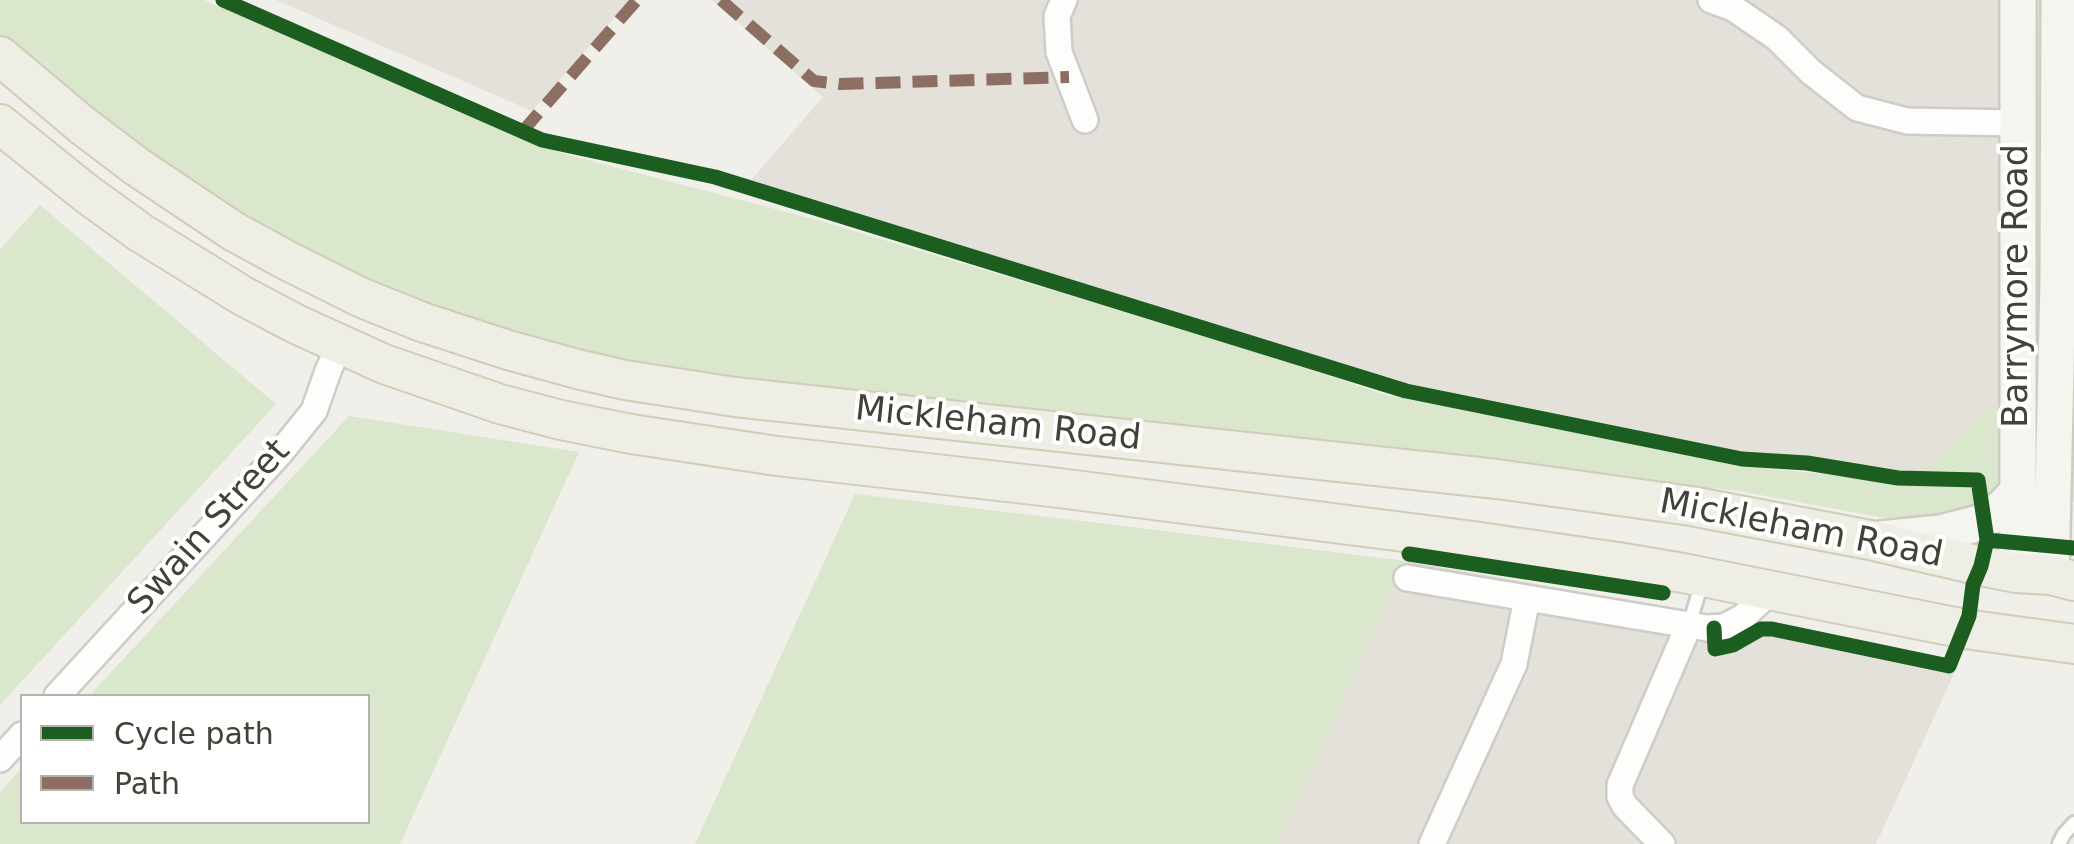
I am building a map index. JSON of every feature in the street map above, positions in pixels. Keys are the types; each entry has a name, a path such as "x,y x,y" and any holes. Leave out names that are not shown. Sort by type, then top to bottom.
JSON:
{"main road":[{"name":"Mickleham Road","path":"0,56 136,166 288,261 362,298 422,322 577,369 735,396 1497,478 1691,506 2047,576"},
{"name":"Mickleham Road","path":"0,124 86,194 196,269 296,324 384,364 500,404 631,434 777,456 1051,487 1618,562 1965,630 2074,644"},
{"path":"2022,636 2047,576"}],"street":[{"path":"1064,0 1057,16 1059,52 1085,120"},
{"path":"1710,0 1733,8 1777,38 1811,72 1857,108 1907,120 2066,123"},
{"name":"Barrymore Road","path":"2018,0 2018,491 2047,576"},
{"name":"Barrymore Road","path":"2047,576 2066,123 2059,0"},
{"path":"0,143 86,194"},
{"name":"Swain Street","path":"60,694 280,453 314,410 340,344"},
{"path":"1870,540 1972,526 1984,521 2018,491"},
{"path":"1432,536 1418,580 1707,628 1724,627 1743,617 1771,590"},
{"path":"1432,844 1514,664 1526,598"},
{"path":"1662,844 1625,806 1620,786 1689,625"},
{"path":"0,759 20,737"}],"lane":[{"path":"1689,625 1704,577"},
{"path":"2059,844 2074,823"}],"shaded area":[{"path":"276,0 630,0 532,111"},
{"path":"712,0 2074,0 2074,502 1917,475 1669,442 1408,388 750,181 823,97"},
{"path":"1406,561 1958,665 1876,844 1278,844"}],"green space":[{"path":"0,0 204,0 565,154 817,220 1232,344 1386,395 1746,466 1908,483 1976,485 1979,513 1936,523 1890,519 1733,490 653,371 553,348 377,289 276,239 157,163 0,38"},
{"path":"40,205 276,404 0,705 0,249"},
{"path":"1989,408 2009,409 2006,485 1986,509 1983,475 1917,475"},
{"path":"349,416 579,452 400,844 0,844 0,792 20,770 20,824 370,824 370,694 91,694"},
{"path":"855,494 1406,561 1278,844 695,844"}],"marked path":[{"path":"522,132 637,0"},
{"path":"721,0 814,81 840,84 1069,77"}],"cycle path":[{"path":"223,0 542,140 715,177 1406,391 1742,459 1807,463 1898,478 1978,480 1987,540 2074,548"},
{"path":"1714,628 1715,649 1733,645 1761,629 1772,629 1949,666 1969,616 1973,585 1987,540"},
{"path":"1409,554 1663,593"}]}
